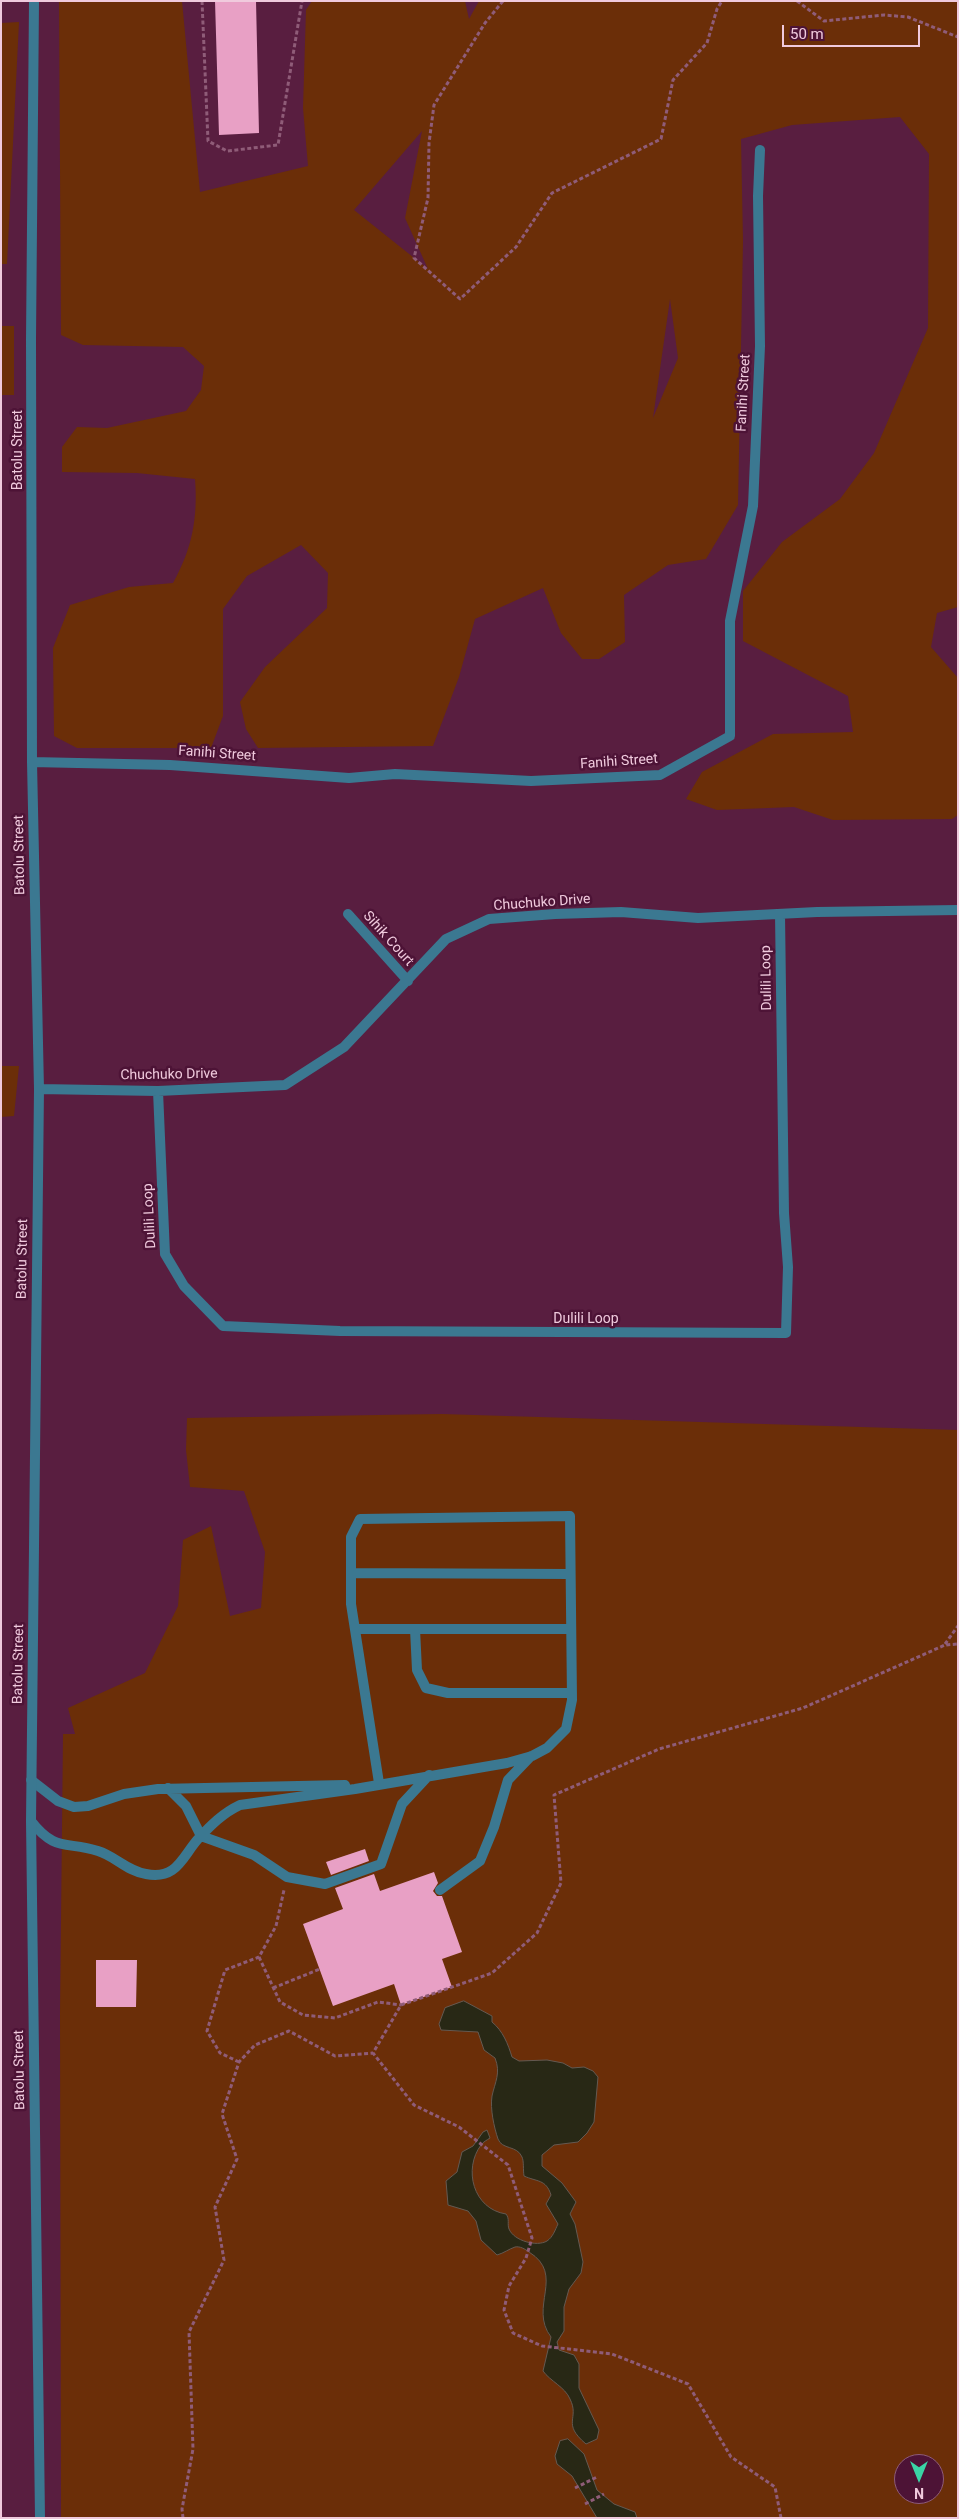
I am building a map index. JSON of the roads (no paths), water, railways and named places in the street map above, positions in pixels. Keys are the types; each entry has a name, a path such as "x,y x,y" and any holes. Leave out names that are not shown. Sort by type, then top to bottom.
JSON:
{"street":[{"name":"Batolu Street","path":"34,1 31,339 32,762 39,1089 31,1821 40,2518"},
{"name":"Fanihi Street","path":"32,762 170,765 349,778 396,774 531,781 660,776 730,736 730,621 753,506 760,346 758,196 760,150"},
{"name":"Chuchuko Drive","path":"39,1089 158,1091 285,1085 344,1047 446,940 489,919 621,912 698,918 958,910"},
{"name":"Sihik Court","path":"348,914 408,982"},
{"name":"Dulili Loop","path":"158,1091 165,1254 184,1286 223,1326 340,1331 786,1333 788,1268 784,1213 780,914"},
{"path":"31,1821 46,1839 70,1846 97,1850 135,1872 158,1875 175,1868 201,1836 226,1812 240,1805 391,1783 507,1763 532,1756 547,1748 566,1729 572,1693 570,1516 360,1519 351,1537 351,1604 379,1783"},
{"path":"351,1573 570,1574"},
{"path":"355,1629 571,1629"},
{"path":"415,1629 417,1670 426,1688 448,1693 572,1693"},
{"path":"440,1890 480,1860 494,1827 508,1780 532,1756"},
{"path":"168,1788 186,1806 201,1836 254,1855 287,1877 325,1884 381,1864 402,1804 429,1775"},
{"path":"31,1780 58,1801 74,1807 88,1806 124,1794 168,1788 391,1783"}]}
